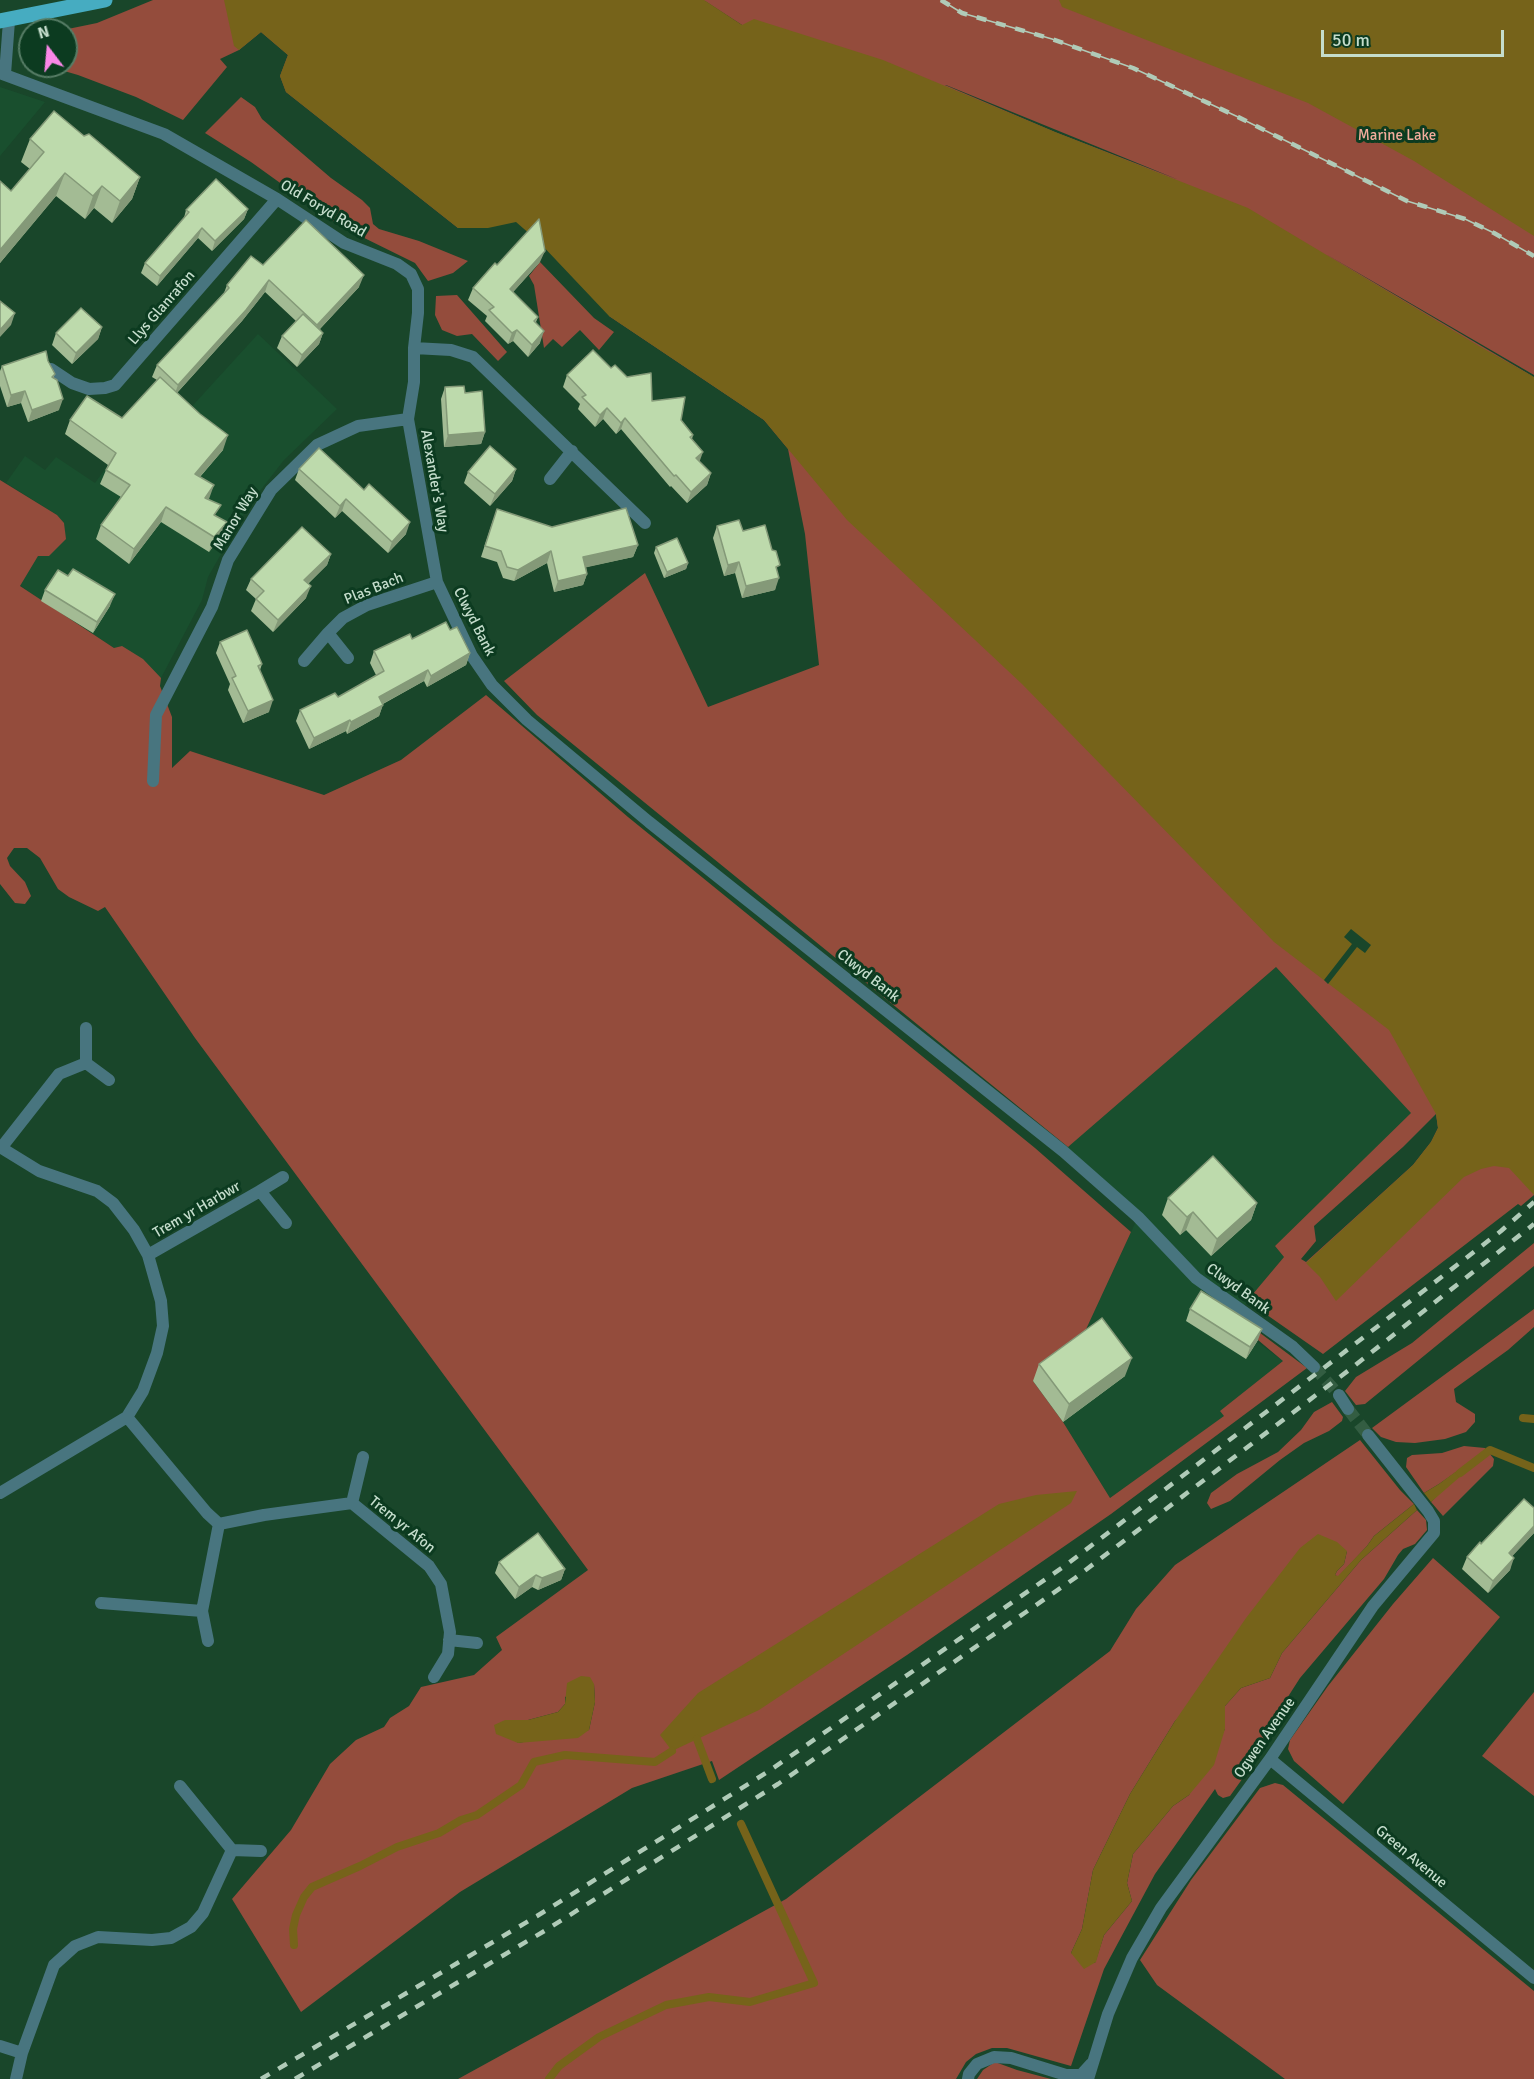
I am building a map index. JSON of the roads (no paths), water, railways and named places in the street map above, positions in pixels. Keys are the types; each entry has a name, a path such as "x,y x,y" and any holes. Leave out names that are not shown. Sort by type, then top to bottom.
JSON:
{"main road":[{"path":"4,21 105,0"}],"street":[{"name":"Old Foryd Road","path":"4,21 2,73 164,134 277,199 344,243 397,264 411,274 418,289 414,348"},
{"name":"Llys Glanrafon","path":"51,369 72,383 89,389 115,385 277,199"},
{"name":"Alexander's Way","path":"414,348 414,382 408,419 437,582"},
{"path":"414,348 451,350 473,357 645,523"},
{"name":"Manor Way","path":"153,781 156,715 212,607 228,560 271,490 317,445 358,426 408,419"},
{"path":"550,479 572,451"},
{"name":"Plas Bach","path":"304,661 343,618 367,605 437,582"},
{"name":"Clwyd Bank","path":"437,582 472,656 492,685 527,720 650,822 1063,1150 1138,1217 1196,1278 1293,1347 1314,1367"},
{"path":"328,633 348,658"},
{"path":"86,1028 86,1064"},
{"path":"86,1064 109,1080"},
{"path":"0,1493 127,1417 143,1391 157,1353 163,1326 161,1301 148,1256 134,1230 113,1203 97,1191 39,1171 1,1147 59,1074 86,1064"},
{"name":"Trem yr Harbwr","path":"148,1256 283,1177"},
{"name":"Trem yr Harbwr","path":"260,1191 286,1223"},
{"path":"1339,1395 1348,1409"},
{"path":"127,1417 207,1513 219,1524 202,1611 208,1641"},
{"name":"Ogwen Avenue","path":"1088,2079 1091,2063 1132,1958 1161,1908 1270,1759 1373,1606 1434,1533 1434,1521 1428,1511 1368,1435"},
{"name":"Trem yr Afon","path":"352,1503 363,1456"},
{"name":"Trem yr Afon","path":"219,1524 264,1515 352,1503 429,1566 441,1584 450,1640 448,1654 434,1677"},
{"path":"100,1603 202,1611"},
{"path":"450,1640 477,1643"},
{"name":"Green Avenue","path":"1270,1759 1534,1978"},
{"path":"180,1786 232,1850 261,1851"},
{"path":"16,2079 22,2053 54,1965 75,1946 98,1937 152,1940 171,1938 191,1927 203,1913 232,1850"},
{"path":"0,2046 22,2053"},
{"path":"968,2079 977,2064 994,2057 1011,2058 1066,2075 1081,2075 1091,2063"}],"waterway":[{"path":"1523,1418 1534,1419"},
{"path":"1460,1473 1490,1450 1534,1468"},
{"path":"697,1739 712,1779"},
{"path":"294,1945 293,1929 296,1915 304,1897 312,1887 397,1847 439,1833 461,1820 477,1815 521,1785 534,1762 565,1755 655,1762 672,1751"},
{"path":"549,2079 559,2066 599,2037 666,2005 709,1997 750,2002 814,1983 741,1824"}],"tunnel":[{"path":"1314,1367 1339,1395"},
{"path":"1348,1409 1368,1435"}],"tram line":[{"path":"941,0 962,13 1052,39 1133,68 1407,201 1465,219 1534,256"}],"railway":[{"path":"941,0 962,13 1052,39 1133,68 1407,201 1465,219 1534,256"},
{"path":"261,2079 537,1916 769,1771 1066,1565 1501,1231 1534,1202"},
{"path":"295,2079 546,1930 778,1784 1075,1578 1349,1370 1534,1224"}],"park label":[{"name":"Marine Lake","path":"1397,136"}]}
